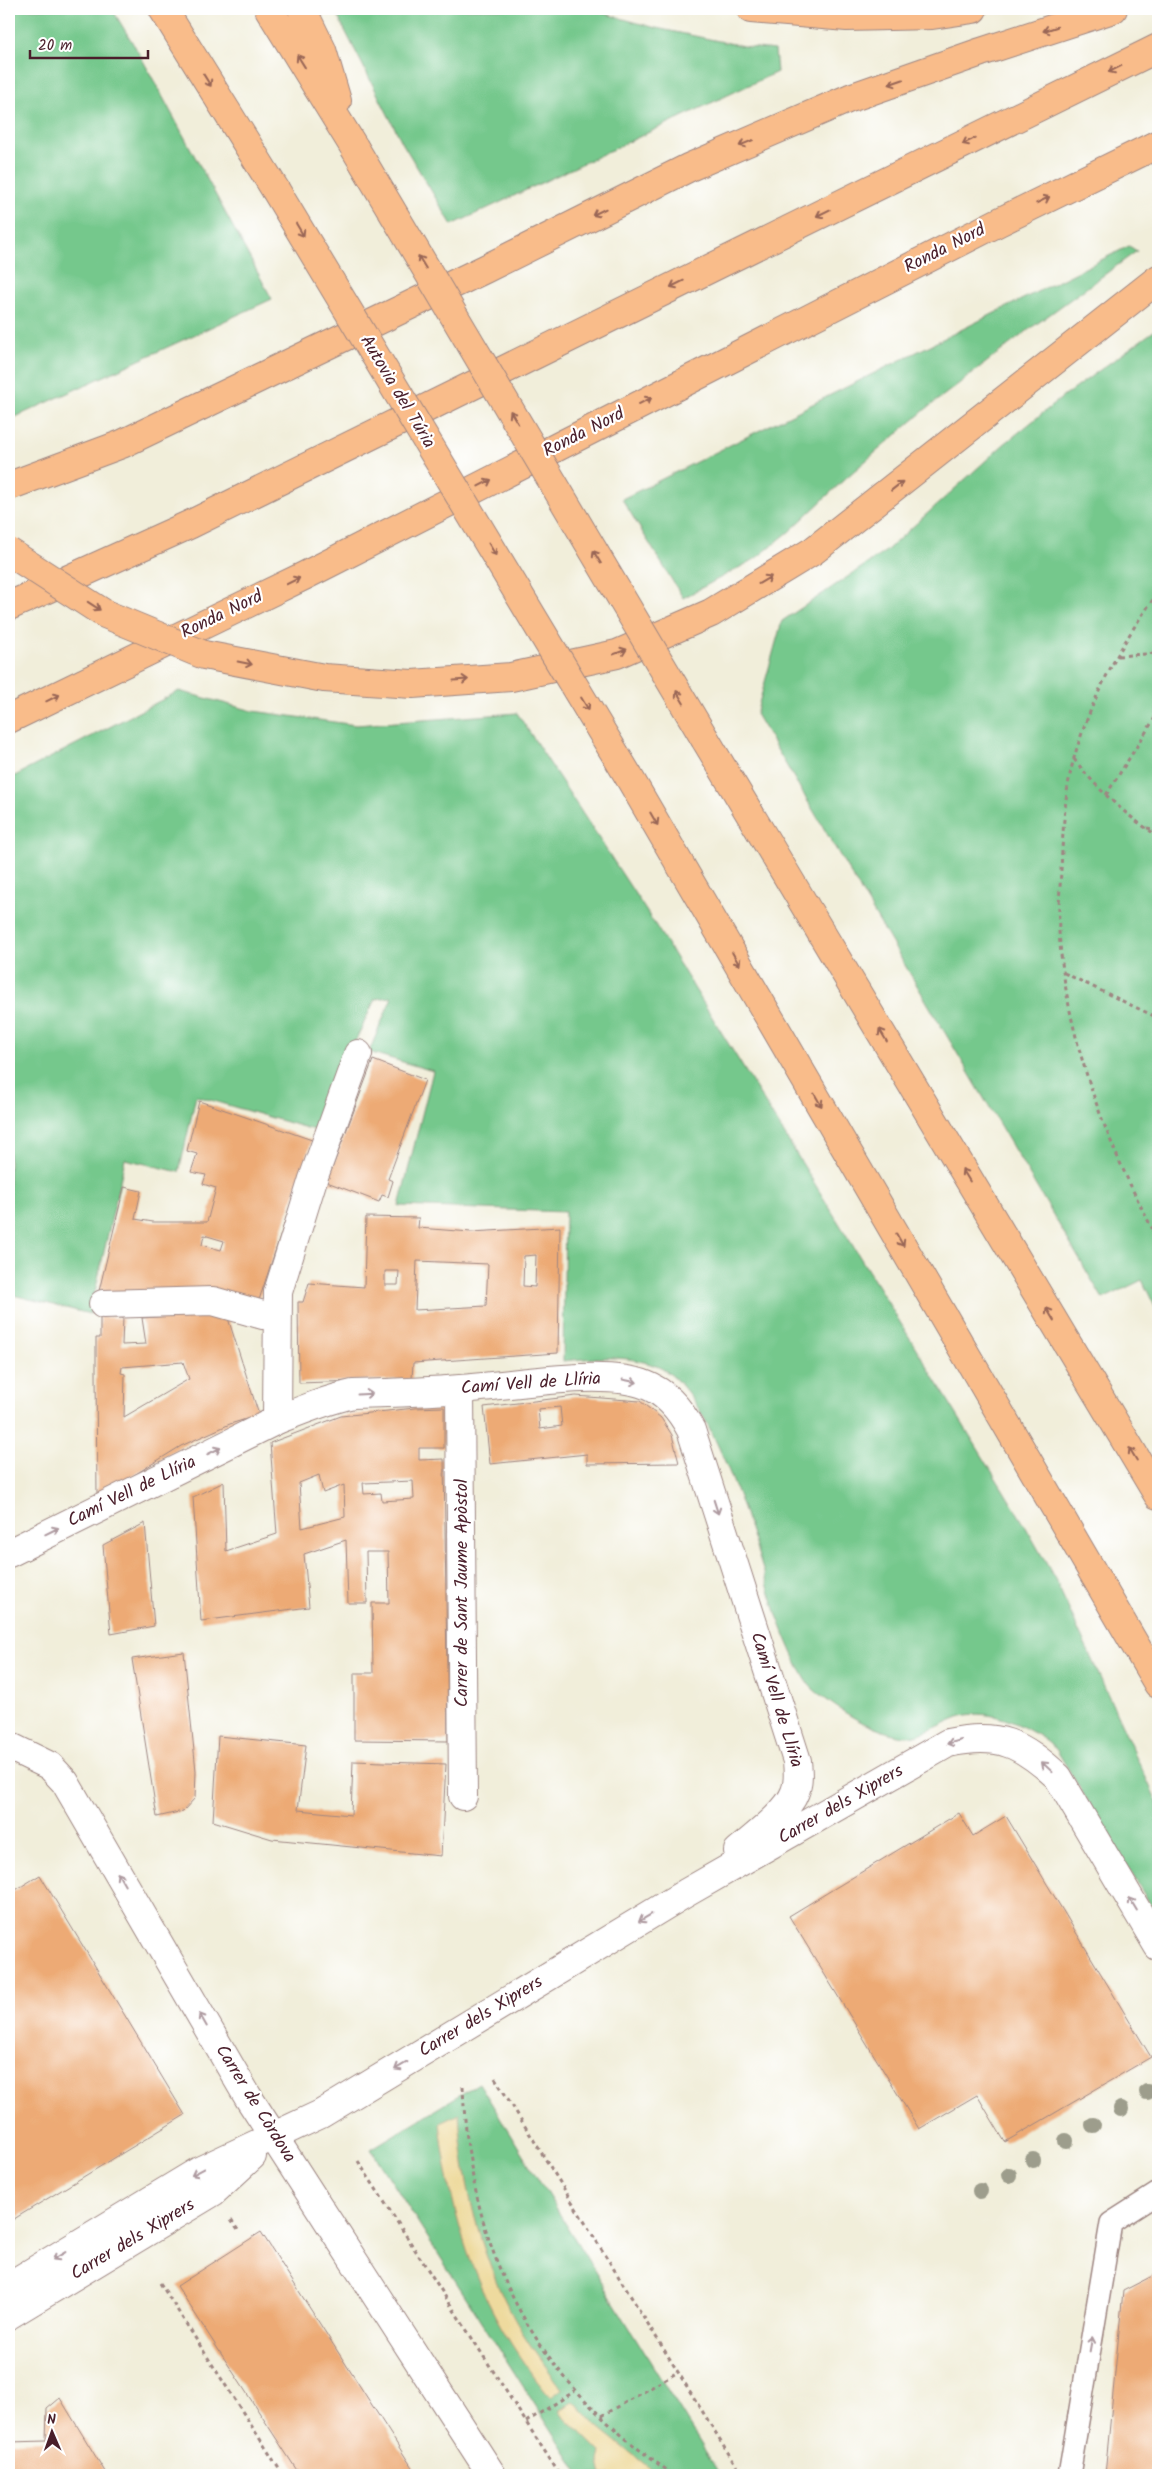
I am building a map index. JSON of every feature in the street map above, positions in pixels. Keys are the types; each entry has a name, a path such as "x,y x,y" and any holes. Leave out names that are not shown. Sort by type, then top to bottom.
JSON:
{"highway":[{"name":"Autovia del Túria","path":"162,9 275,189 629,777 1158,1684"},
{"path":"269,9 354,147 1158,1495"},
{"path":"302,9 322,50 354,147"},
{"path":"751,9 847,16 932,15 973,9"},
{"path":"9,486 122,444 690,167 850,98 1113,9"},
{"path":"9,606 191,524 1158,48"},
{"name":"Ronda Nord","path":"9,719 304,576 990,226 1158,144"},
{"path":"9,552 105,614 204,655 324,678 412,684 511,677 616,654 711,613 813,551 1158,279"}],"street":[{"path":"277,1420 270,1309 313,1179 358,1054"},
{"path":"103,1304 213,1301 270,1309"},
{"name":"Camí Vell de Llíria","path":"9,1553 277,1420 321,1402 353,1394 460,1389 570,1380 622,1379 648,1385 666,1396 681,1412 692,1430 797,1761 799,1775 796,1789"},
{"name":"Carrer de Sant Jaume Apòstol","path":"460,1389 463,1796"},
{"name":"Carrer dels Xiprers","path":"9,2286 199,2171 322,2114 686,1893 948,1743 973,1738 1002,1740 1034,1755 1058,1777 1158,1946"},
{"name":"Carrer de Còrdova","path":"9,1746 50,1766 65,1782 248,2097 492,2475"},
{"name":"Carrer dels Xiprers","path":"686,1893 785,1808 796,1789"},
{"name":"Carrer dels Xiprers","path":"9,2316 213,2192 274,2136"}],"lane":[{"path":"1069,2475 1111,2223 1158,2193"}],"path":[{"path":"1158,593 1142,614 1097,694 1074,758 1066,799 1059,929 1063,972 1082,1062 1107,1130 1158,1238"},
{"path":"1118,656 1158,653"},
{"path":"1106,795 1158,713"},
{"path":"1074,758 1106,795 1144,827 1158,836"},
{"path":"1144,827 1158,830"},
{"path":"1063,972 1158,1018"},
{"path":"495,2078 742,2475"},
{"path":"463,2086 464,2119 480,2212 498,2266 516,2307 540,2345 575,2391 633,2445 674,2475"},
{"path":"358,2161 560,2475"},
{"path":"160,2282 283,2475"},
{"path":"602,2416 678,2372"},
{"path":"526,2422 575,2391"}],"green space":[{"path":"9,9 112,9 140,55 272,299 9,420"},
{"path":"334,9 588,9 656,28 748,47 775,50 777,72 452,225 403,144"},
{"path":"1129,246 1137,251 1031,328 926,409 847,477 790,531 755,559 683,598 622,499"},
{"path":"1158,328 1158,1313 1142,1280 1103,1299 756,714 782,621 886,551 1003,445 1064,396"},
{"path":"179,691 253,711 356,725 517,713 656,926 1023,1522 1055,1579 1158,1804 1158,1917 1056,1749 1047,1741 1011,1721 998,1717 971,1714 912,1736 894,1734 856,1719 833,1705 813,1689 793,1654 777,1615 746,1516 715,1439 697,1406 677,1380 656,1366 621,1358 563,1361 565,1212 399,1206 433,1071 369,1052 392,997 375,999 314,1130 196,1096 179,1172 125,1159 90,1314 9,1294 9,779"},
{"path":"479,2083 720,2475 580,2475 371,2149"}],"sand":[{"path":"459,2114 465,2171 477,2227 496,2281 508,2307 531,2347 562,2389 550,2397 526,2366 505,2334 488,2302 462,2234 445,2162 440,2123"},
{"path":"574,2401 596,2425 658,2475 602,2475 599,2462 601,2452 559,2411"}],"building":[{"path":"373,1060 425,1080 388,1179 393,1181 388,1197 382,1195 379,1202 327,1182"},
{"path":"199,1101 312,1140 258,1303 99,1291 124,1187 141,1191 135,1219 153,1222 207,1222 216,1188 203,1184 206,1175 191,1172 197,1154 187,1151","holes":["204,1235 224,1241 221,1250 202,1245"]},
{"path":"366,1217 419,1218 418,1228 471,1232 560,1227 558,1353 413,1363 412,1379 299,1383 298,1302 303,1302 309,1283 364,1287","holes":["536,1255 535,1287 523,1286 524,1256","417,1261 488,1264 486,1306 415,1310","385,1271 399,1271 398,1285 385,1285"]},
{"path":"226,1312 259,1415 230,1424 181,1446 97,1498 96,1338 100,1338 100,1317 123,1318 122,1345 146,1344 142,1318","holes":["183,1362 189,1379 124,1417 125,1374 121,1373 122,1367"]},
{"path":"576,1396 640,1401 661,1418 672,1435 679,1463 587,1464 587,1454 490,1464 484,1407","holes":["560,1407 562,1426 540,1429 538,1409"]},
{"path":"444,1407 444,1448 419,1448 419,1460 444,1459 448,1741 354,1740 354,1673 373,1673 372,1603 389,1603 388,1552 366,1552 367,1603 348,1603 346,1540 304,1554 309,1607 201,1621 193,1497 224,1482 226,1551 277,1534 270,1443 341,1416 415,1408","holes":["319,1475 323,1493 344,1485 345,1517 302,1528 299,1483","413,1481 414,1499 382,1501 381,1493 364,1494 363,1483"]},
{"path":"145,1523 154,1626 111,1634 103,1545"},
{"path":"184,1652 196,1771 195,1798 183,1811 157,1817 132,1659"},
{"path":"218,1736 306,1745 298,1810 351,1815 353,1761 446,1764 441,1856 272,1839 213,1821"},
{"path":"959,1813 973,1836 1006,1816 1151,2057 1005,2142 977,2095 919,2129 789,1916"},
{"path":"40,1875 185,2115 9,2222 9,1894"},
{"path":"261,2232 413,2469 403,2475 300,2475 177,2286"},
{"path":"1158,2273 1158,2475 1105,2475 1123,2291"},
{"path":"60,2398 107,2475 9,2475 9,2442 46,2441 47,2409"}]}
